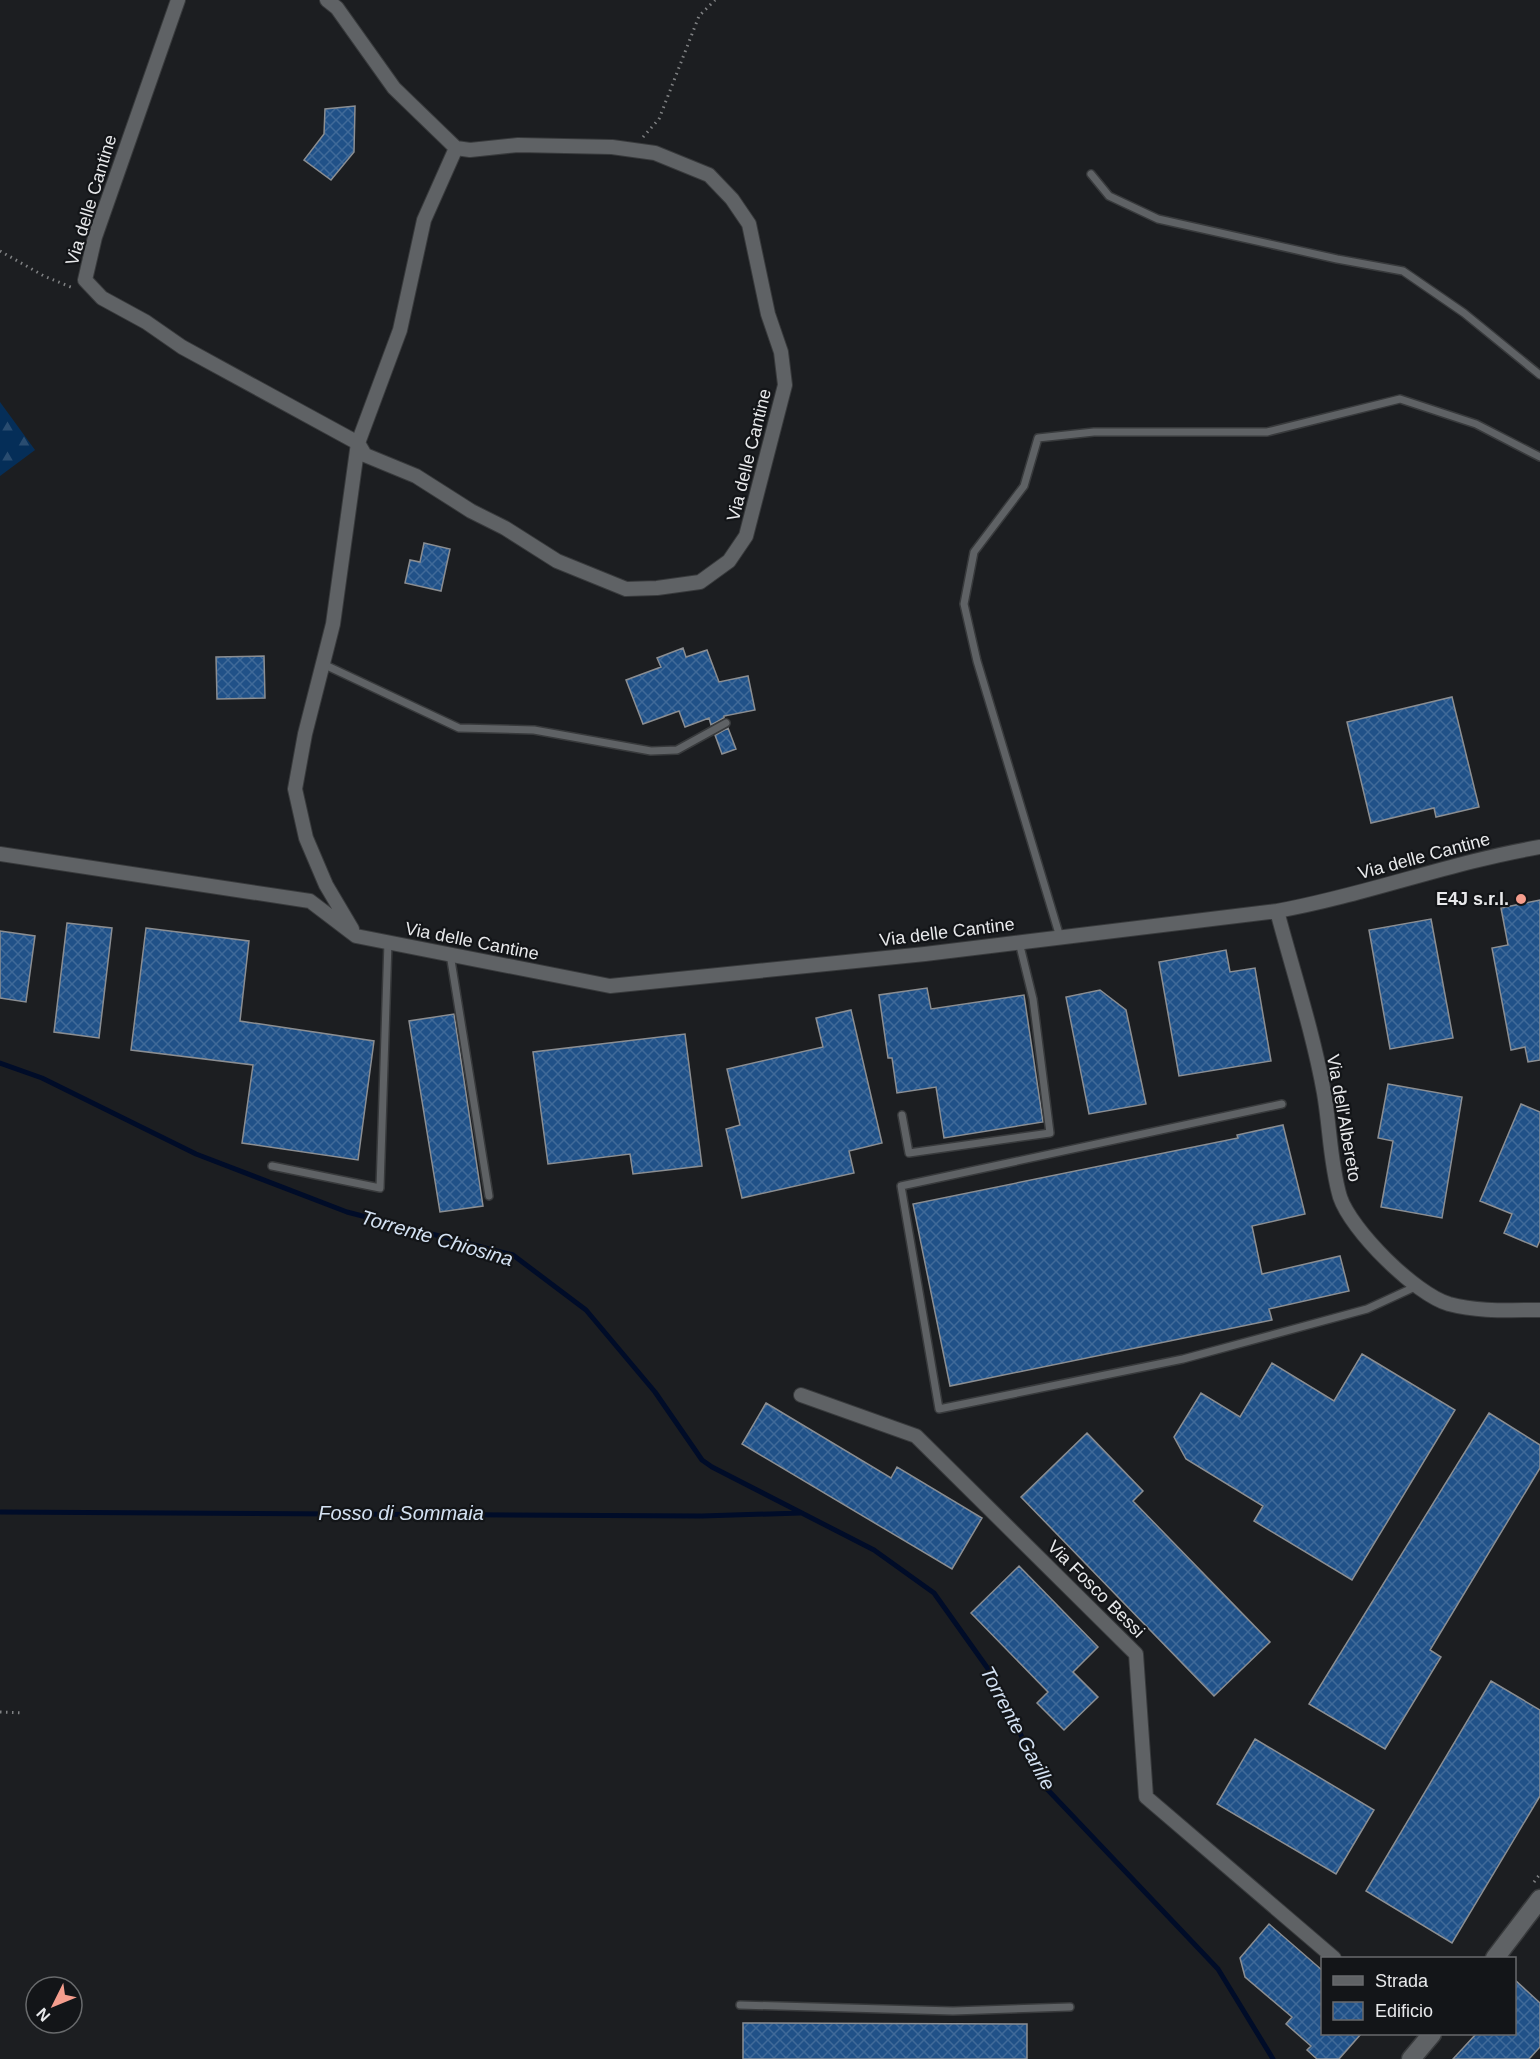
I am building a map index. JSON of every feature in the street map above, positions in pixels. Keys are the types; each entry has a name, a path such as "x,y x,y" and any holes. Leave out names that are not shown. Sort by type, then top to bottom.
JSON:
{"main road":[{"path":"1496,1957 1540,1899"},
{"path":"1411,2059 1427,2035"}],"street":[{"name":"Via delle Cantine","path":"178,0 95,237 86,280 92,287 102,298 146,322 182,347 358,443 365,454 416,476 557,561 626,589 657,588 700,582 729,561 746,536 785,385 781,352 768,314 749,224 732,199 709,175 655,153 555,145 470,150 456,148"},
{"path":"327,0 337,8 394,88 456,148 424,220 400,330 358,443 333,624 305,734 295,789 306,838 326,885 356,936"},
{"name":"Via delle Cantine","path":"0,854 310,901 356,936 610,986 1060,938 1277,911 1321,903 1496,855 1540,847"},
{"name":"Via dell'Albereto","path":"1277,911 1324,1092 1341,1198 1361,1230 1417,1286 1447,1303 1482,1311 1540,1310"},
{"name":"Via Fosco Bessi","path":"801,1395 916,1436 1136,1654 1146,1797 1332,1957"}],"lane":[{"path":"1091,174 1109,196 1158,219 1337,259 1403,271 1464,314 1540,375"},
{"path":"1060,938 981,672 964,604 974,552 1024,486 1038,438 1094,432 1267,432 1400,399 1476,424 1540,457"},
{"path":"323,664 459,728 534,730 651,751 677,750 726,723"},
{"path":"272,1166 380,1188 388,942"},
{"path":"902,1114 909,1153 1050,1133 1033,999 1019,942"},
{"path":"450,954 489,1196"},
{"path":"1282,1104 901,1186 939,1409 1183,1359 1368,1309 1417,1286"},
{"path":"740,2005 953,2011 1070,2007"}],"path":[{"path":"632,150 659,119 699,16 715,0"},
{"path":"0,251 44,276 70,287 84,290 92,287"},
{"path":"0,1712 23,1713"}],"green space":[{"path":"0,402 35,450 0,476"}],"building":[{"path":"355,106 354,152 331,180 304,160 324,134 325,109"},
{"path":"424,543 450,549 441,591 405,583 410,560 420,562"},
{"path":"683,648 686,657 707,650 719,682 748,676 755,710 724,716 711,725 709,718 685,727 679,711 643,724 626,680 661,667 657,658"},
{"path":"264,656 265,698 217,699 216,657"},
{"path":"1452,697 1479,807 1436,817 1434,808 1371,823 1347,722"},
{"path":"728,728 736,749 722,754 715,735"},
{"path":"1540,900 1540,1060 1528,1062 1525,1047 1511,1050 1492,948 1508,945 1501,908"},
{"path":"1431,919 1453,1038 1390,1049 1369,930"},
{"path":"67,923 112,928 99,1038 54,1032"},
{"path":"146,928 249,941 240,1021 374,1041 358,1160 242,1143 253,1065 131,1050"},
{"path":"0,931 35,936 26,1002 0,998"},
{"path":"1226,950 1230,972 1255,968 1271,1061 1179,1076 1159,962"},
{"path":"927,988 931,1009 1024,995 1043,1122 944,1138 936,1087 897,1093 892,1058 888,1058 879,995"},
{"path":"1100,990 1126,1010 1146,1104 1089,1114 1066,997"},
{"path":"851,1010 882,1143 849,1151 854,1173 742,1198 726,1129 740,1125 727,1069 823,1047 816,1018"},
{"path":"454,1014 483,1206 440,1212 409,1021"},
{"path":"685,1034 702,1166 633,1174 630,1154 548,1164 533,1052"},
{"path":"1388,1084 1462,1097 1442,1218 1381,1207 1393,1141 1378,1138"},
{"path":"1521,1104 1540,1112 1540,1240 1537,1247 1504,1233 1512,1214 1480,1201"},
{"path":"1283,1125 1305,1214 1252,1226 1262,1274 1340,1256 1349,1291 1269,1309 1272,1320 950,1386 913,1204 1238,1138 1237,1135"},
{"path":"1362,1354 1455,1410 1352,1580 1254,1521 1263,1506 1186,1459 1174,1437 1201,1393 1240,1417 1272,1363 1334,1401"},
{"path":"766,1403 891,1478 897,1467 982,1518 952,1569 742,1444"},
{"path":"1489,1413 1540,1445 1540,1468 1430,1650 1441,1657 1385,1749 1309,1704"},
{"path":"1087,1433 1143,1491 1133,1501 1270,1642 1214,1696 1021,1497"},
{"path":"1019,1566 1098,1647 1073,1672 1098,1697 1064,1730 1037,1703 1048,1692 971,1613"},
{"path":"1491,1681 1540,1710 1540,1796 1452,1943 1366,1891"},
{"path":"1255,1739 1374,1810 1336,1874 1217,1804"},
{"path":"1269,1924 1321,1969 1321,2035 1360,2035 1339,2059 1317,2059 1307,2050 1311,2046 1286,2024 1292,2017 1245,1977 1240,1958"},
{"path":"1516,1981 1540,2003 1540,2047 1529,2059 1453,2059 1475,2035 1516,2035"},
{"path":"743,2023 1027,2024 1027,2059 743,2059"}],"waterway":[{"name":"Torrente Chiosina","path":"0,1063 42,1078 196,1154 347,1212 513,1255 586,1310 655,1392 702,1460 874,1550 934,1593 991,1673 1047,1789 1218,1969 1273,2059"},
{"name":"Fosso di Sommaia","path":"0,1512 702,1516 800,1513"}],"place":[{"name":"E4J s.r.l.","path":"1521,899"}],"water label":[{"name":"Torrente Garille","path":"1018,1728"}]}
